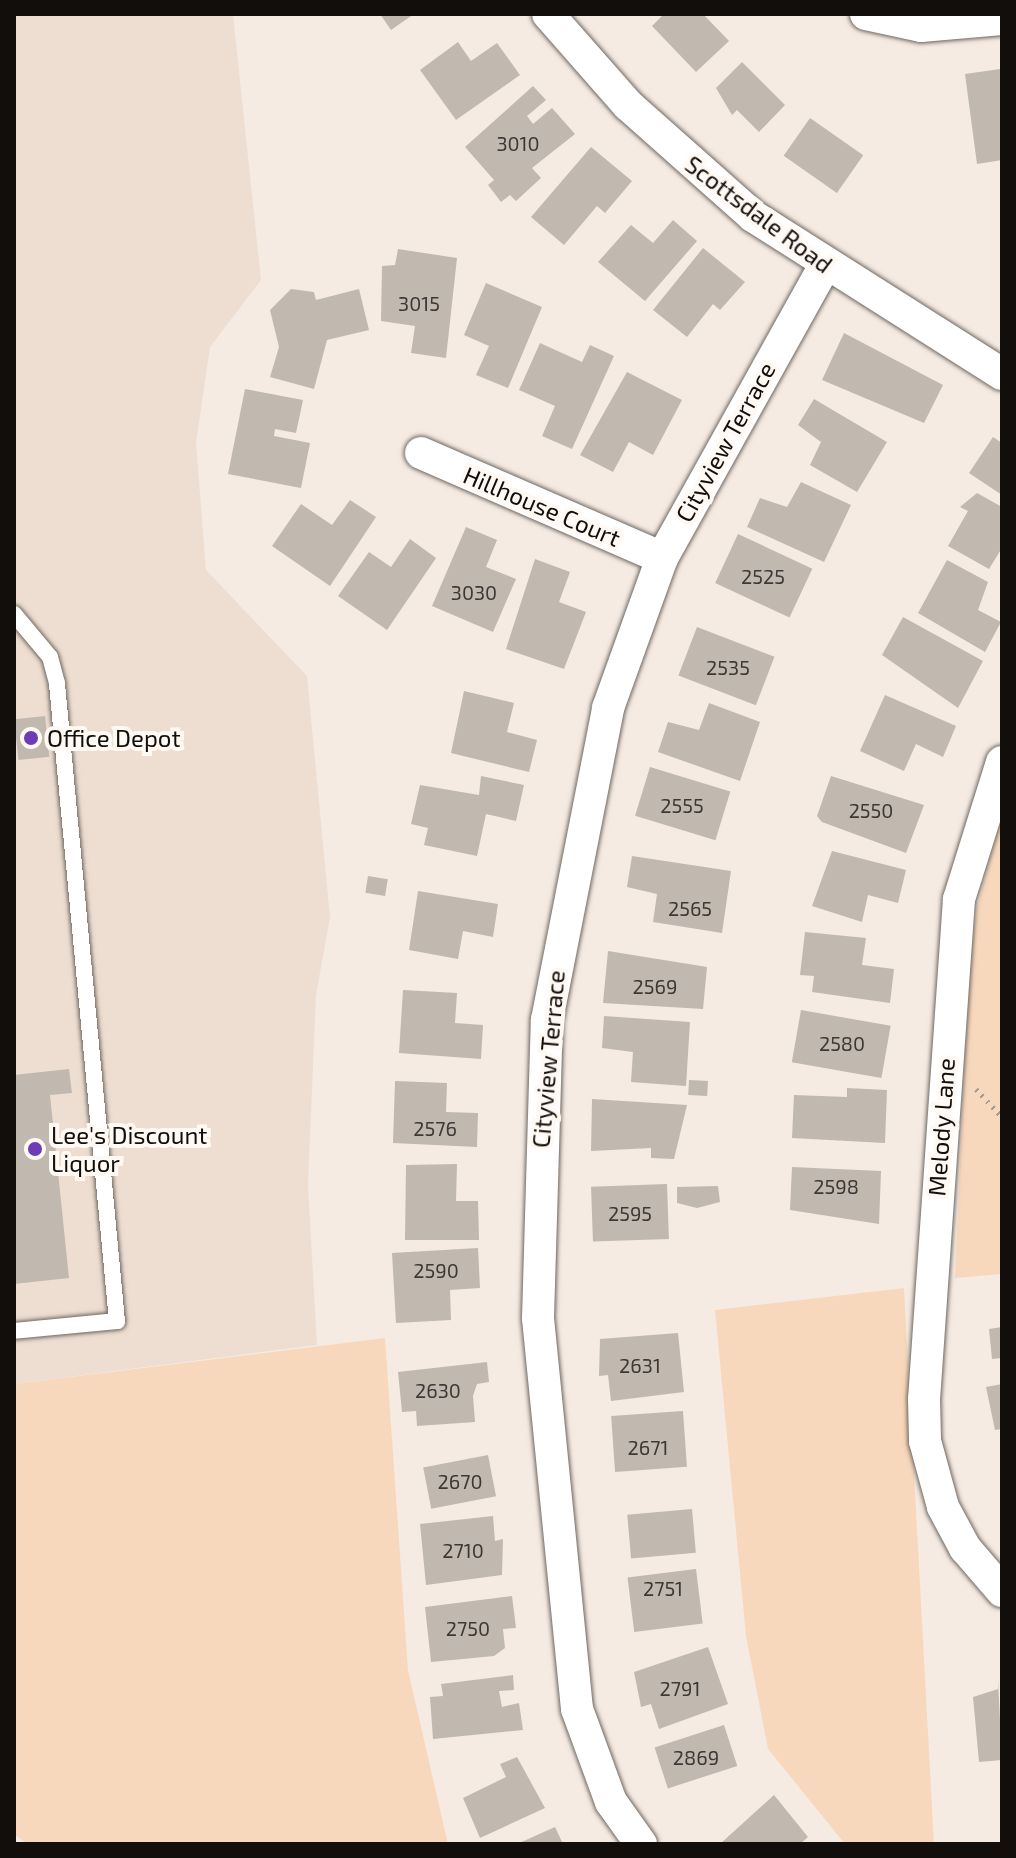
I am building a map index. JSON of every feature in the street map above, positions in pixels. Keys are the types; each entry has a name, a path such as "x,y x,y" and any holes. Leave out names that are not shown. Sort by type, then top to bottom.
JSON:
{"street":[{"name":"Scottsdale Road","path":"548,14 688,163 825,265 1002,374"},
{"path":"866,14 921,26 1002,19"},
{"name":"Cityview Terrace","path":"641,1844 611,1802 577,1709 538,1318 540,1154 547,1020 574,855 608,708 662,558 825,265"},
{"name":"Hillhouse Court","path":"421,453 662,558"},
{"name":"Melody Lane","path":"1002,762 959,899 951,974 924,1399 925,1441 941,1498 965,1548 1002,1591"}],"lane":[{"path":"14,614 50,657 57,684 117,1321 14,1331"}],"path":[{"path":"971,1086 1002,1117"}],"shaded area":[{"path":"14,14 233,14 261,280 210,347 196,443 206,570 307,676 330,917 316,995 308,1185 317,1345 14,1384"},
{"path":"1002,815 1002,1274 955,1278 968,983 977,908"},
{"path":"904,1288 934,1844 845,1844 768,1749 746,1636 715,1310"},
{"path":"385,1338 408,1670 448,1844 27,1844 14,1834 14,1384"}],"building":[{"path":"380,14 414,14 391,30"},
{"path":"664,14 703,14 729,41 696,72 652,26"},
{"path":"458,42 471,61 497,43 520,75 456,120 420,70"},
{"path":"742,62 785,105 759,132 737,110 732,115 716,88"},
{"path":"1000,69 1002,160 977,164 965,74"},
{"path":"533,86 546,100 527,116 533,124 552,108 575,134 532,168 541,178 516,201 510,195 501,202 488,185 494,180 465,147"},
{"path":"810,118 863,155 837,193 784,156"},
{"path":"591,147 632,181 605,213 597,206 564,245 531,217"},
{"path":"673,220 697,241 645,301 598,262 631,225 653,243"},
{"path":"703,248 745,282 720,310 713,304 687,337 653,310"},
{"path":"398,249 457,258 446,358 411,353 415,326 381,321 382,266 395,265"},
{"path":"486,283 542,307 508,388 476,375 489,346 464,335"},
{"path":"291,289 314,292 316,300 359,289 369,330 327,340 314,389 270,377 279,347 270,310"},
{"path":"844,333 943,385 924,423 822,380"},
{"path":"540,343 582,362 590,345 614,356 572,449 542,436 555,406 519,390"},
{"path":"627,372 682,400 653,455 629,442 613,472 580,455"},
{"path":"245,389 303,400 296,433 275,429 274,436 310,443 301,488 228,474"},
{"path":"814,399 887,442 857,492 810,465 821,442 798,425"},
{"path":"993,437 1002,443 1002,495 969,473"},
{"path":"801,482 851,505 824,562 747,527 760,498 787,507"},
{"path":"977,493 1002,507 1002,548 989,569 948,546 968,511 960,507"},
{"path":"350,500 376,517 330,586 272,546 301,504 332,525"},
{"path":"466,527 497,540 486,567 516,579 493,632 432,606"},
{"path":"738,534 812,569 789,618 715,583"},
{"path":"410,539 436,558 387,630 338,596 369,552 391,567"},
{"path":"535,559 570,572 559,602 586,612 564,669 506,649"},
{"path":"947,560 988,582 978,610 1001,622 985,652 918,613"},
{"path":"903,617 983,661 958,708 882,655"},
{"path":"697,627 774,657 756,705 678,676"},
{"path":"464,691 514,703 507,732 537,740 529,772 451,753"},
{"path":"885,695 956,726 943,757 916,744 904,771 860,751"},
{"path":"709,703 760,722 740,781 658,752 668,722 699,730"},
{"name":"Office Depot","path":"45,716 49,757 18,760 14,719"},
{"path":"650,767 730,792 715,840 635,816"},
{"path":"481,776 524,785 516,821 486,814 477,856 424,845 428,828 411,824 420,785 479,795"},
{"path":"831,776 924,805 906,853 822,822 817,816"},
{"path":"832,851 906,870 898,903 868,895 862,922 812,906"},
{"path":"632,856 731,871 722,933 653,922 657,894 627,887"},
{"path":"368,876 388,879 385,896 365,893"},
{"path":"418,891 498,904 493,937 463,931 458,959 409,950"},
{"path":"805,932 866,938 862,965 894,969 890,1003 812,992 814,976 800,975"},
{"path":"608,951 707,967 703,1009 603,1003"},
{"path":"403,990 457,993 455,1023 483,1025 481,1059 399,1053"},
{"path":"801,1010 891,1026 881,1078 792,1062"},
{"path":"604,1016 690,1022 686,1086 631,1082 633,1052 602,1048"},
{"name":"Lee's Discount Liquor","path":"69,1069 72,1093 50,1095 69,1278 14,1284 14,1075"},
{"path":"689,1080 708,1081 707,1096 688,1095"},
{"path":"395,1081 447,1083 446,1112 478,1113 477,1147 393,1143"},
{"path":"847,1088 887,1090 885,1143 792,1138 794,1095 847,1097"},
{"path":"592,1099 687,1105 674,1159 651,1158 651,1148 591,1151"},
{"path":"457,1164 456,1201 478,1201 479,1240 405,1240 406,1165"},
{"path":"792,1167 881,1171 879,1224 790,1210"},
{"path":"667,1184 669,1239 593,1242 591,1187"},
{"path":"718,1186 720,1202 697,1208 677,1203 677,1187"},
{"path":"478,1248 480,1288 450,1290 451,1320 396,1323 392,1253"},
{"path":"1002,1327 1002,1358 992,1359 989,1329"},
{"path":"678,1333 684,1392 611,1401 608,1375 599,1376 600,1339"},
{"path":"487,1362 489,1382 477,1384 473,1396 475,1422 417,1426 416,1411 402,1412 398,1372"},
{"path":"1002,1384 1002,1429 995,1430 986,1387"},
{"path":"683,1411 687,1467 615,1472 611,1416"},
{"path":"488,1455 496,1496 431,1509 423,1468"},
{"path":"692,1509 696,1553 631,1558 627,1515"},
{"path":"493,1516 495,1541 503,1539 502,1575 426,1585 420,1524"},
{"path":"696,1569 703,1624 634,1632 628,1577"},
{"path":"512,1596 516,1628 503,1629 505,1648 494,1656 431,1662 425,1607"},
{"path":"708,1647 728,1704 659,1729 651,1704 641,1707 634,1672"},
{"path":"513,1675 514,1690 499,1691 502,1707 519,1703 523,1730 433,1739 430,1697 443,1696 441,1684"},
{"path":"998,1680 1002,1760 979,1762 973,1697 998,1689"},
{"path":"724,1725 737,1766 668,1788 655,1748"},
{"path":"517,1757 545,1808 480,1838 463,1798 506,1777 500,1764"},
{"path":"774,1795 808,1837 800,1844 720,1844"},
{"path":"555,1827 563,1844 517,1844"}],"place":[{"name":"Office Depot","path":"31,738"},
{"name":"Lee's Discount Liquor","path":"35,1149"}]}
